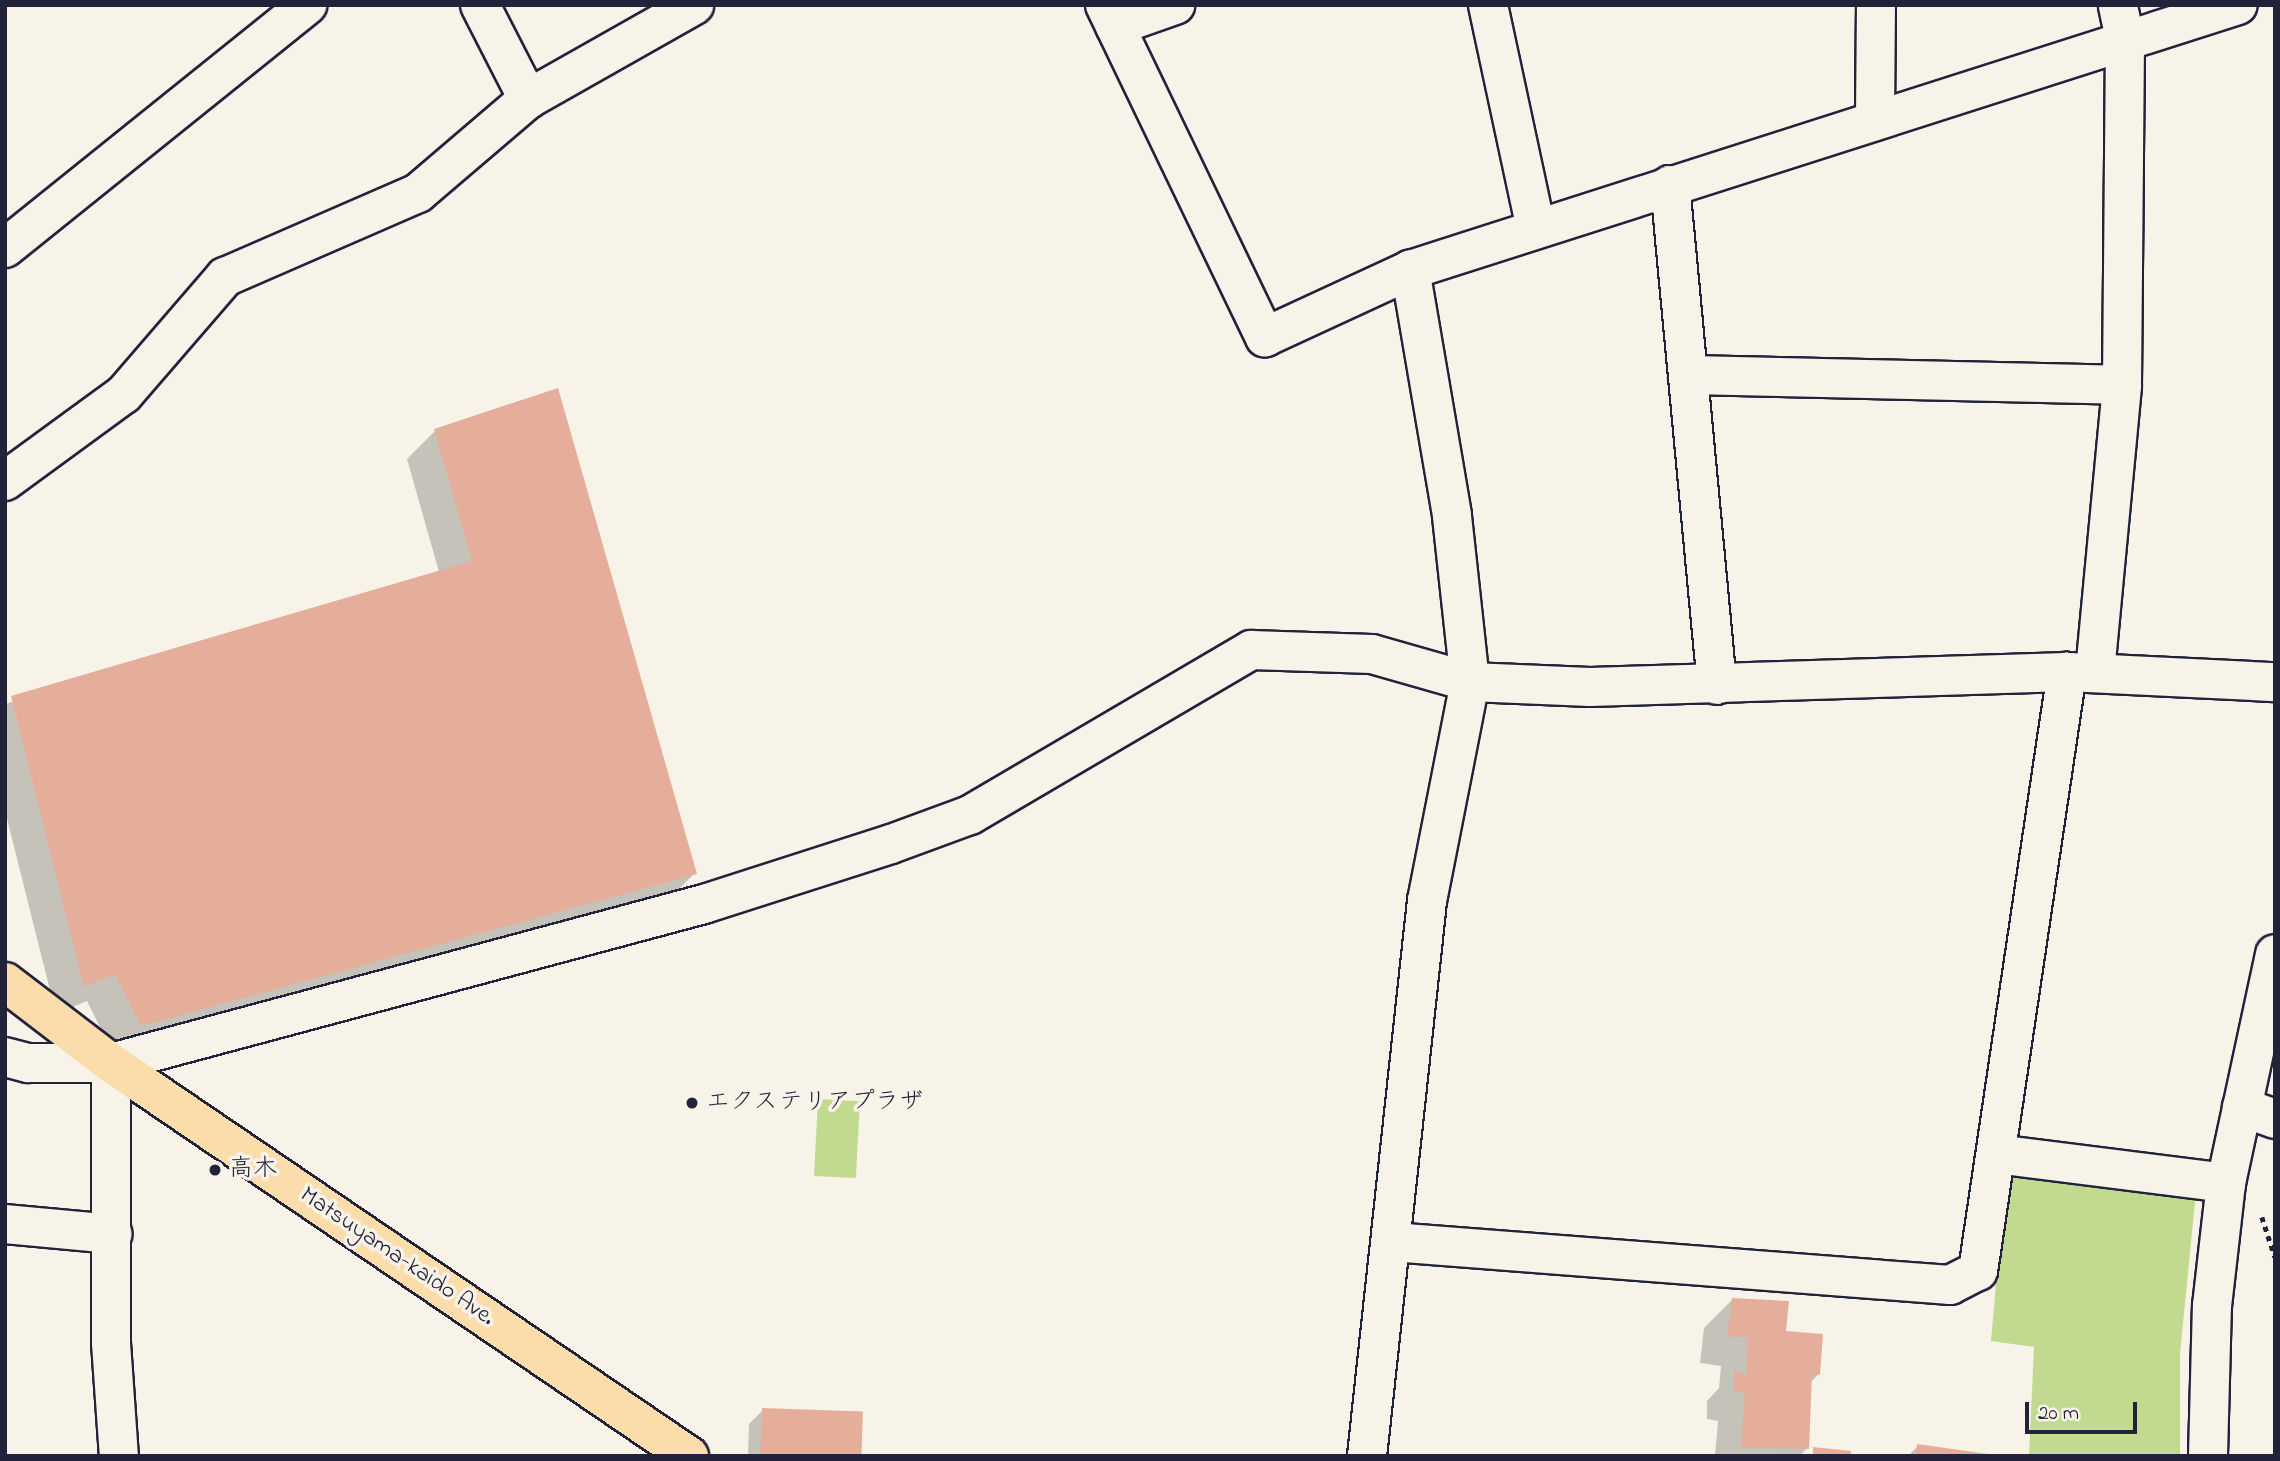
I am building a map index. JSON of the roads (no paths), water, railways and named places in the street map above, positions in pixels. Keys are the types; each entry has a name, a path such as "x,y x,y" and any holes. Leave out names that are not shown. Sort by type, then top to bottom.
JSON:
{"main road":[{"name":"Matsuyama-kaido Ave.","path":"5,982 111,1063 689,1456"}],"street":[{"path":"480,5 528,99"},
{"path":"5,481 124,394 225,277 418,193 528,99 694,5"},
{"path":"1175,5 1110,16 1265,337 1410,270 1875,117 2121,22 2238,5"},
{"path":"1488,5 1536,229"},
{"path":"1875,117 1877,5"},
{"path":"5,248 291,10"},
{"path":"1392,1242 1950,1284 1978,1271 2081,672 2122,385 2121,22"},
{"path":"1670,185 1717,685"},
{"path":"1367,1456 1427,901 1470,682 1452,515 1410,270"},
{"path":"1688,375 2122,385"},
{"path":"5,1057 28,1063 111,1063 704,904 970,815 1251,650 1372,654 1470,682 1717,685 2081,672 2275,682"},
{"path":"2208,1456 2212,1306 2227,1183 2259,1113 2275,954"},
{"path":"111,1063 111,1343 118,1456"},
{"path":"1996,1154 2227,1183"},
{"path":"5,1224 113,1234"}],"place":[{"name":"エクステリアプラザ","path":"692,1103"},
{"name":"高木","path":"215,1170"}]}
